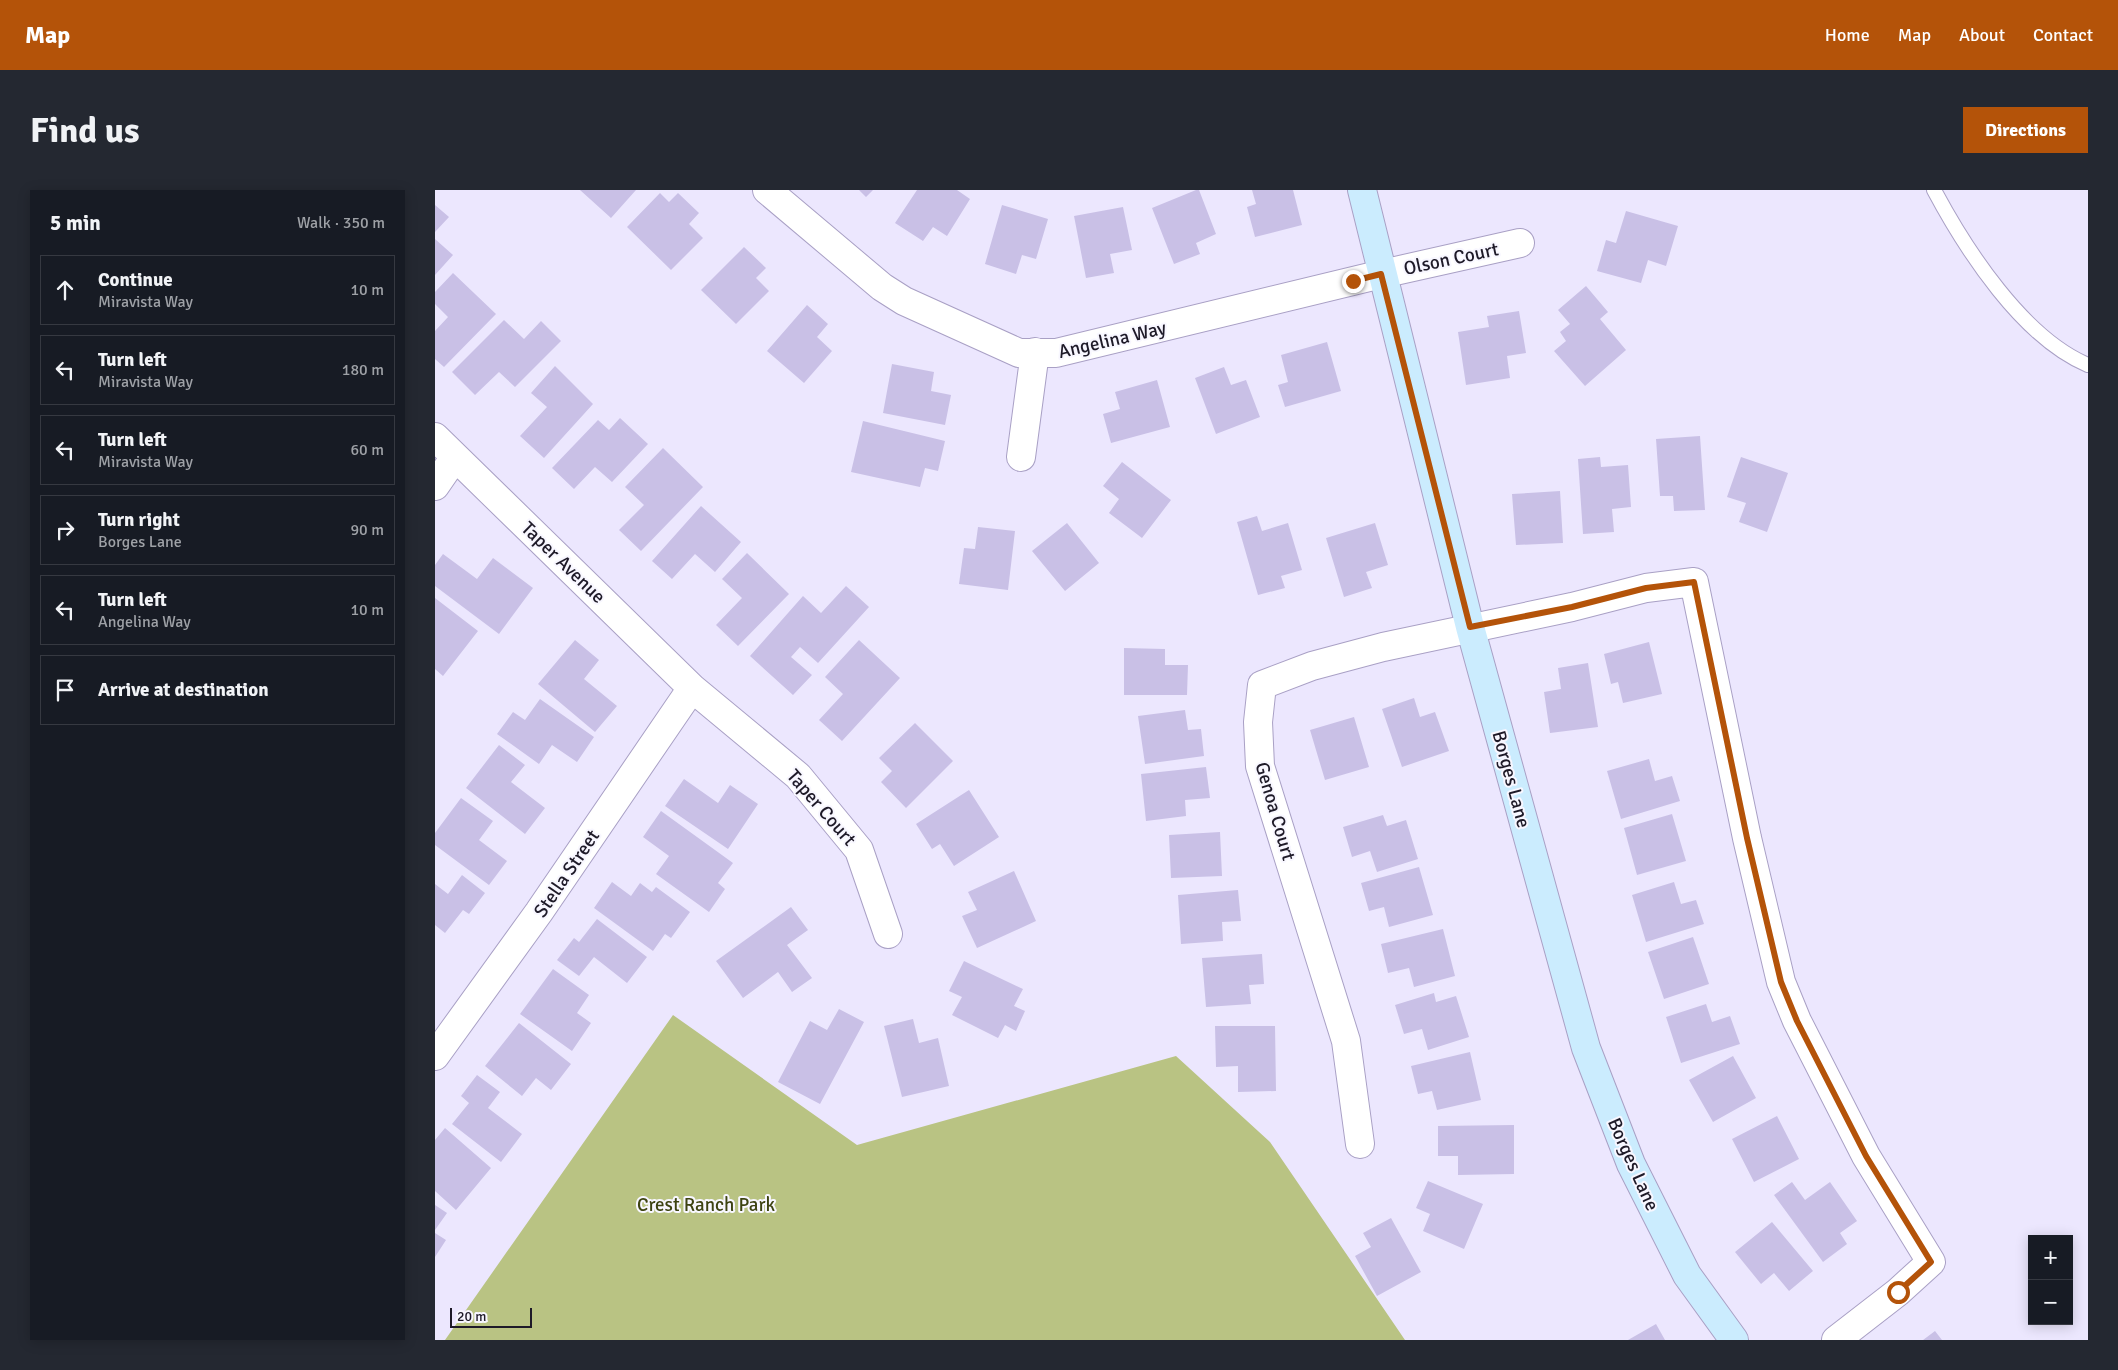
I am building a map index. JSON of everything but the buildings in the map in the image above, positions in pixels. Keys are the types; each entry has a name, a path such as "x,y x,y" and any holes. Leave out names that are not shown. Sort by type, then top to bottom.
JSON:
{"street":[{"name":"Angelina Way","path":"767,190 882,287 904,301 1019,353 1056,354 1381,274"},
{"name":"Borges Lane","path":"1362,190 1381,274 1470,627 1586,1048 1631,1164 1682,1267 1734,1340"},
{"name":"Olson Court","path":"1381,274 1520,243"},
{"path":"1021,457 1035,352"},
{"name":"Taper Avenue","path":"435,437 693,688"},
{"path":"435,486 455,457"},
{"path":"1470,627 1572,607 1646,588 1694,582 1747,838 1781,982 1797,1021 1866,1156 1931,1262 1898,1292 1836,1340"},
{"name":"Genoa Court","path":"1360,1144 1346,1041 1260,766 1258,722 1262,685 1312,666 1470,627"},
{"name":"Taper Court","path":"693,688 798,776 859,850 888,934"},
{"name":"Stella Street","path":"435,1056 539,912 693,688"}],"lane":[{"path":"1934,190 1955,229 1994,284 2031,327 2076,360 2088,365"}],"green space":[{"name":"Crest Ranch Park","path":"673,1015 857,1145 1176,1056 1270,1142 1405,1340 445,1340"}],"route":[{"path":"1353,281 1381,274 1470,627 1572,607 1646,588 1694,582 1747,838 1781,982 1797,1021 1866,1156 1910,1231 1931,1262 1898,1292"}]}
